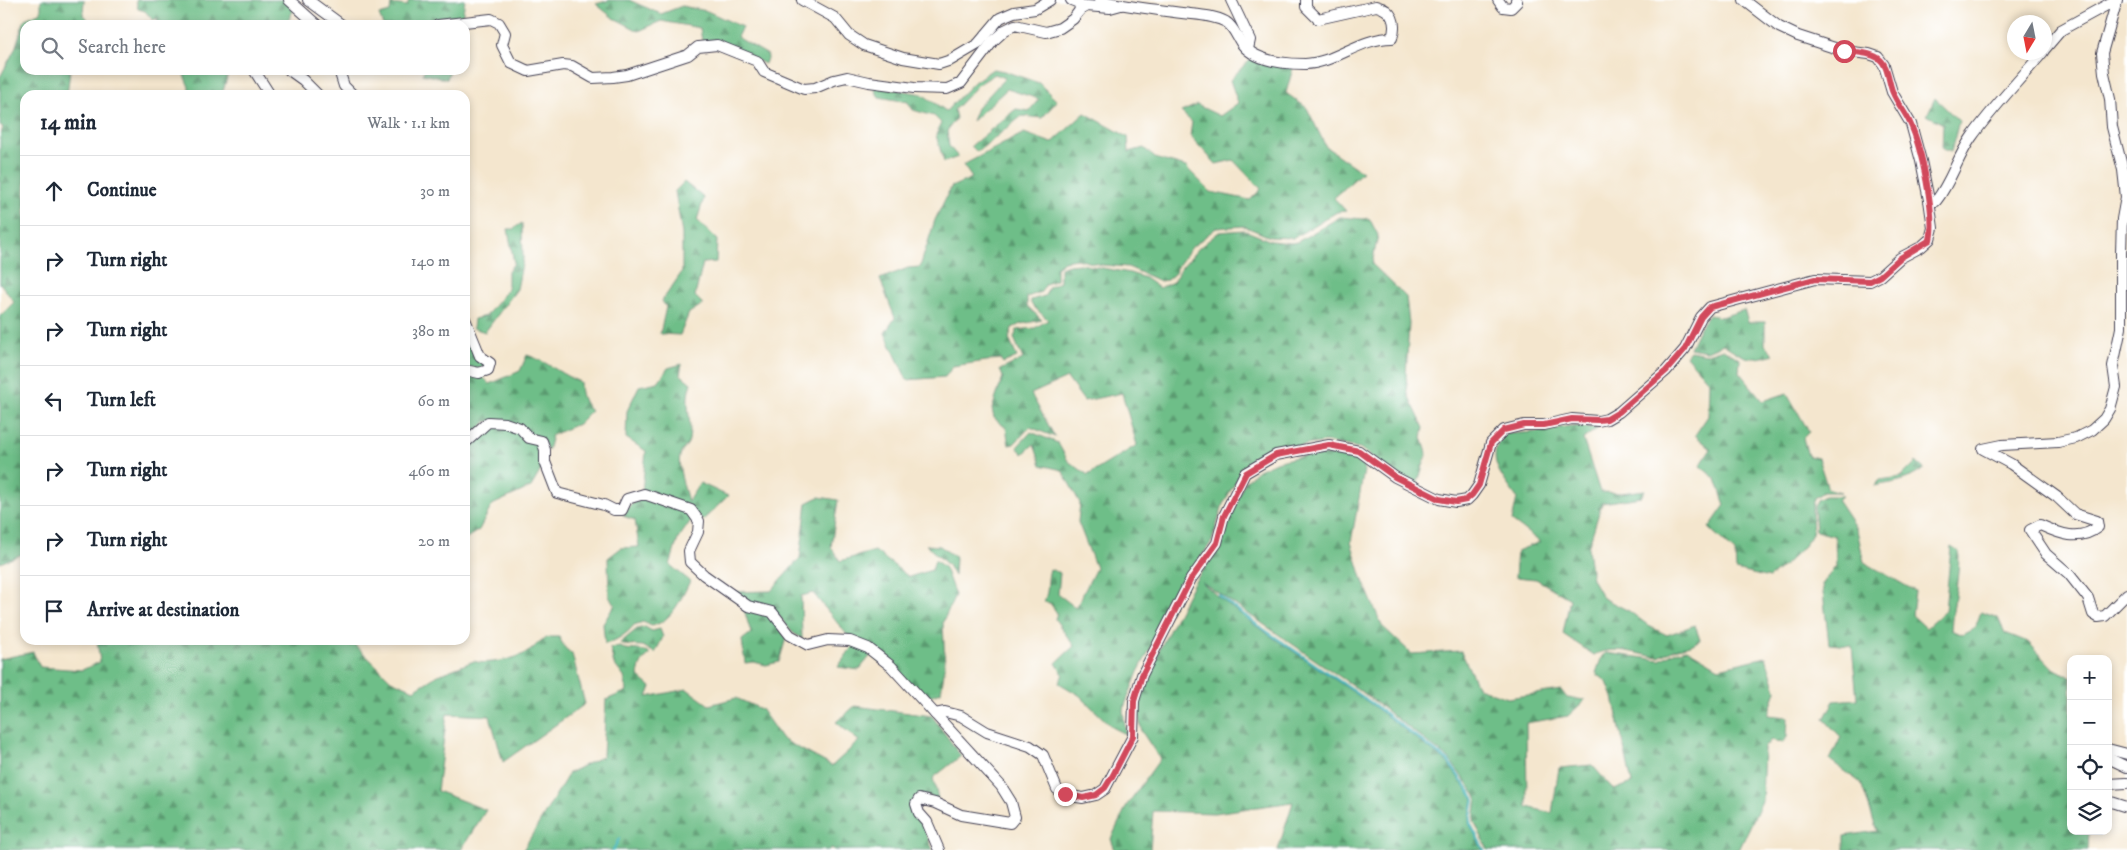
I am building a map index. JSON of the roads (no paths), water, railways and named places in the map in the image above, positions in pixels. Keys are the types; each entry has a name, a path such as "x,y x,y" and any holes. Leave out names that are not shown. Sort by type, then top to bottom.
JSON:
{"street":[{"path":"289,0 311,20"},
{"path":"308,0 335,20"},
{"path":"802,0 835,18 849,35 864,45 903,58 939,64 952,60 978,44 1000,18 1014,12 1035,9 1050,0"},
{"path":"1071,0 1079,3 1080,10"},
{"path":"1099,0 1121,5 1212,17 1228,23 1243,45 1268,60 1307,64 1330,58 1379,38 1392,38 1395,28 1393,16 1385,8 1376,6 1318,19 1306,7 1306,0"},
{"path":"1231,0 1250,40 1248,49"},
{"path":"1498,0 1503,7 1511,8 1517,2 1516,0"},
{"path":"935,714 945,712 962,716 987,732 1030,746 1044,755 1057,789 1065,794 1083,798 1096,795 1105,788 1133,736 1134,701 1142,675 1191,579 1217,543 1224,516 1246,473 1276,455 1329,445 1359,451 1395,477 1439,499 1456,502 1466,500 1479,485 1491,443 1504,430 1524,425 1544,425 1572,419 1607,419 1619,412 1666,371 1685,349 1701,317 1710,307 1815,279 1870,281 1880,276 1900,258 1930,240 1933,228 1921,161 1910,124 1892,92 1884,65 1878,57 1844,51 1798,36 1779,27 1744,0"},
{"path":"2052,41 2061,30 2116,0"},
{"path":"2116,0 2102,53 2110,99 2112,127 2123,170 2126,197 2121,328 2113,366 2116,387 2110,409 2104,420 2092,430 2076,438 2058,442 2002,445 1983,449 2011,464 2058,497 2075,514 2097,521 2098,527 2082,535 2071,536 2040,525 2030,530 2046,554 2069,574 2088,598 2094,614 2098,617 2105,616 2127,594"},
{"path":"470,21 491,19 499,23 504,33 502,45 510,64 528,71 564,65 572,66 593,78 628,75 688,55 698,48 716,45 757,61 764,72 804,89 815,88 847,77 914,88 947,89 961,83 993,41 1005,30 1015,25 1046,32 1060,28 1073,20 1080,10 1087,6 1110,8 1121,5"},
{"path":"1929,200 1936,201 1946,188 1959,157 1971,138 2036,60"},
{"path":"257,75 267,90"},
{"path":"296,75 313,90"},
{"path":"341,75 344,86 348,90"},
{"path":"470,331 480,356 490,363 488,370 479,372 470,371"},
{"path":"470,438 488,422 505,423 520,428 528,438 542,441 545,450 545,462 557,493 604,505 614,510 622,510 628,499 644,494 691,510 699,521 698,532 689,551 690,562 704,575 748,606 772,612 790,635 808,645 828,640 850,641 868,648 891,666 1000,786 1011,802 1015,817 1010,823 1003,823 961,815 935,803 920,799 916,804 919,813 927,822 939,850"},
{"path":"2112,750 2127,754"},
{"path":"2112,760 2127,767"},
{"path":"2112,784 2127,783"},
{"path":"2112,802 2127,807"}],"waterway":[{"path":"1218,595 1256,624 1373,704 1448,761 1474,798 1470,823 1484,850"},
{"path":"613,850 619,839"}]}
